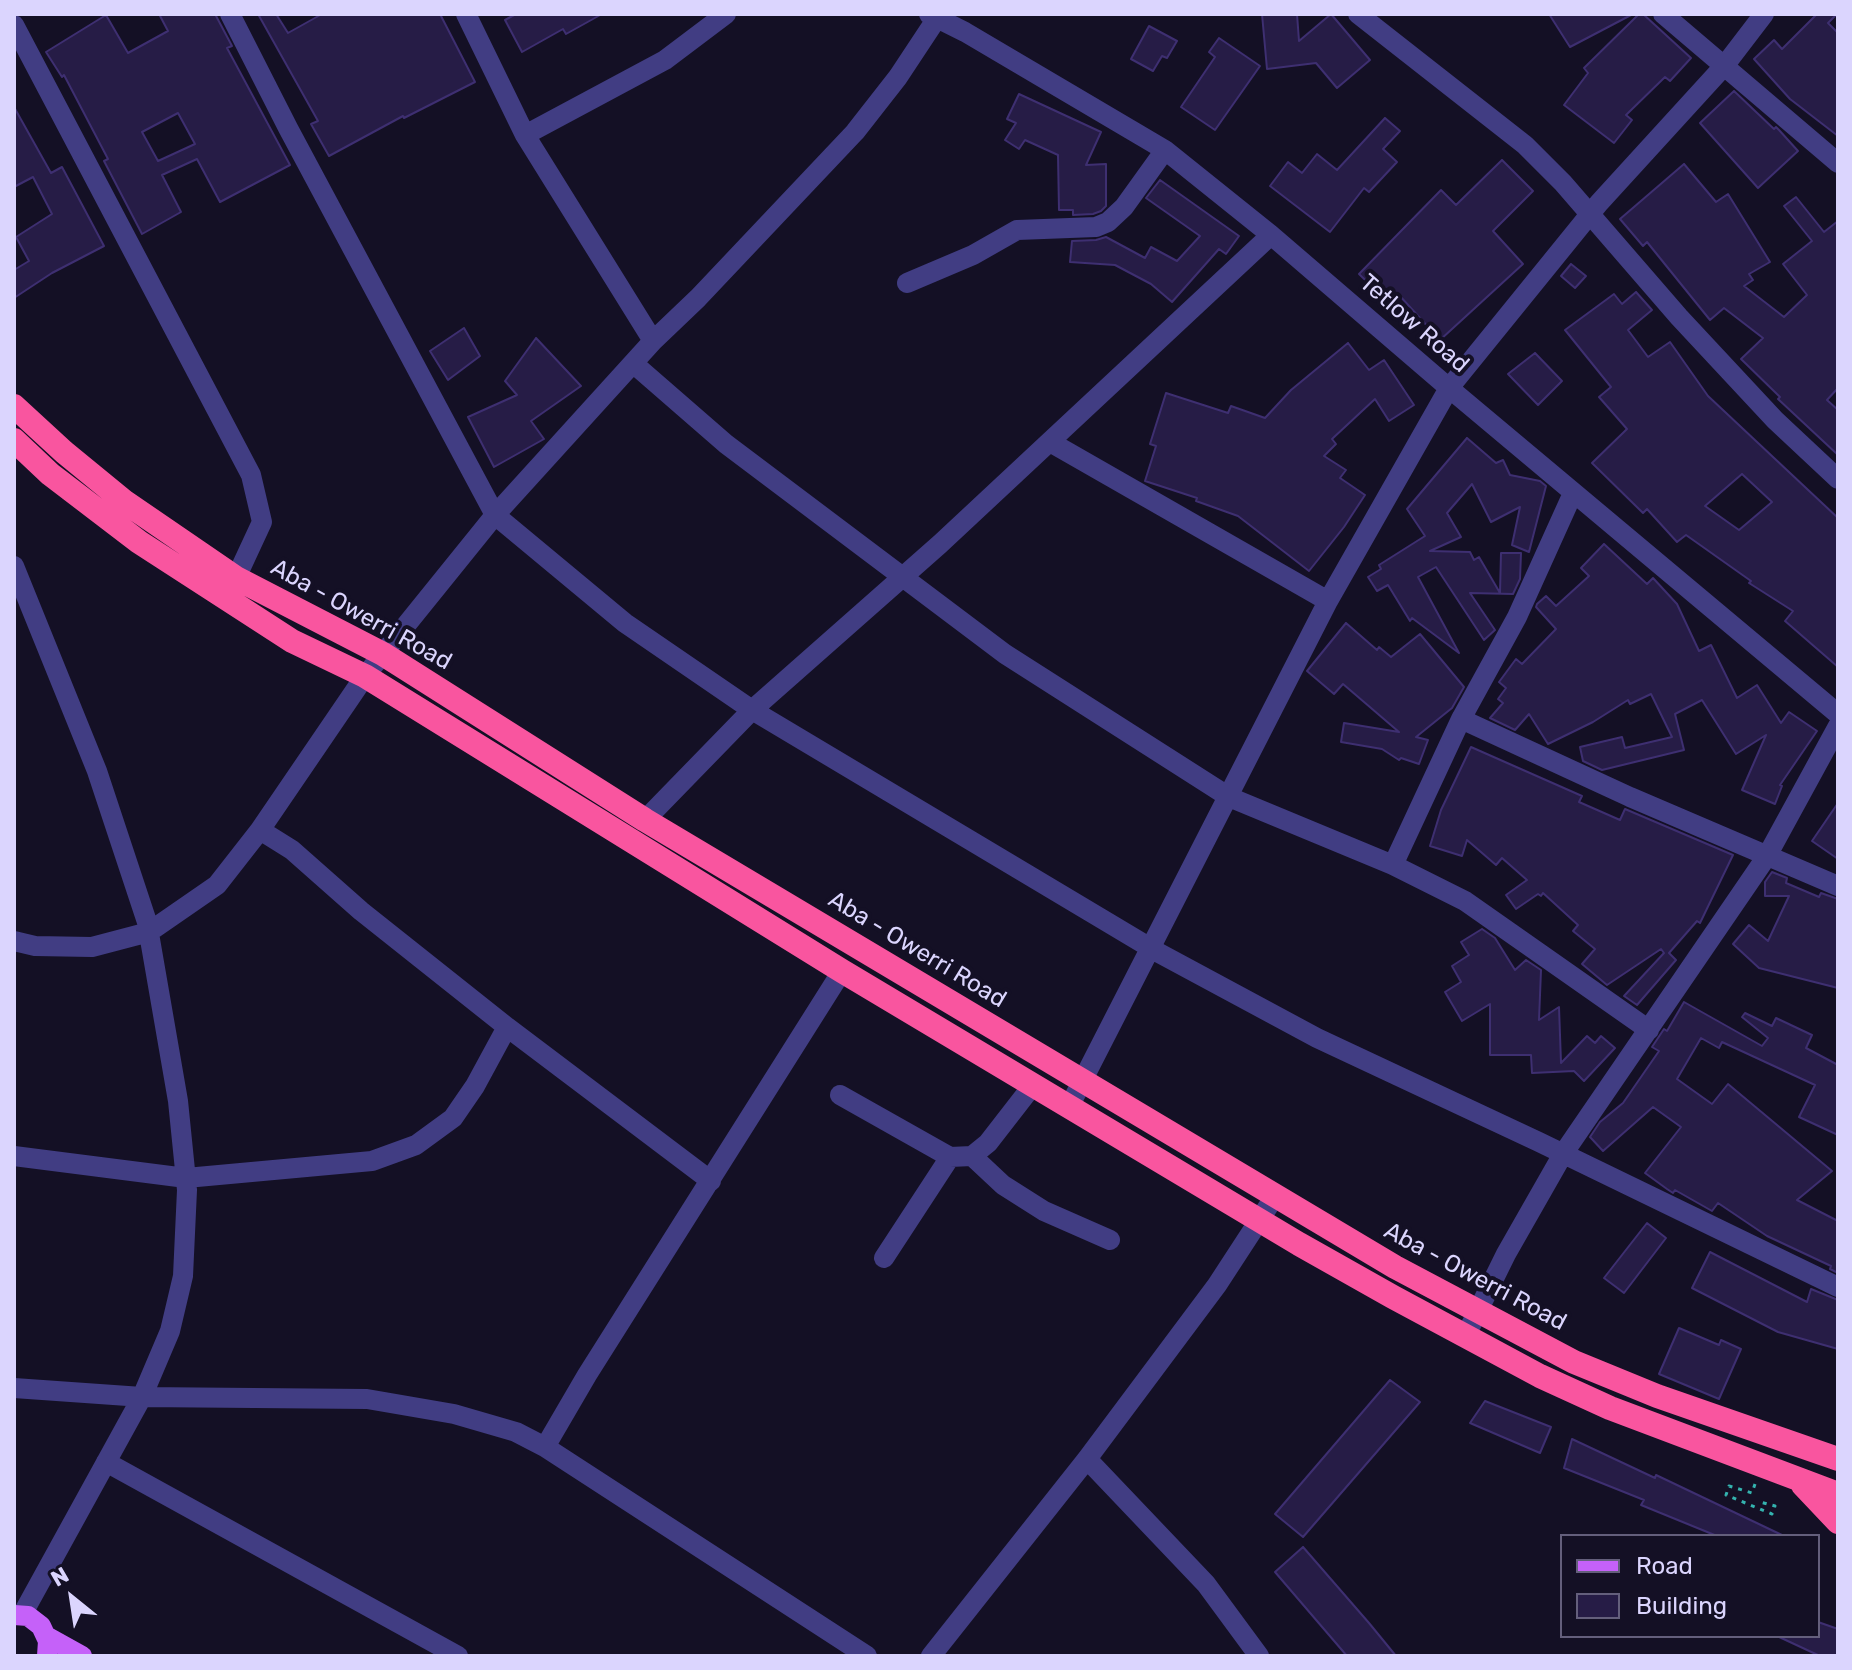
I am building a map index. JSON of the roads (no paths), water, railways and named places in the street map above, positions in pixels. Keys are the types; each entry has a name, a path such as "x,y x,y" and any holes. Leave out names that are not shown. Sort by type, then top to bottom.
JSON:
{"highway":[{"name":"Aba - Owerri Road","path":"14,406 125,502 236,578 383,654 645,820 1395,1267 1574,1362 1657,1396 1838,1459"},
{"path":"17,449 111,521 292,641 365,676 842,971 1259,1220 1466,1336 1610,1408 1838,1494"},
{"path":"1800,1447 1838,1437"},
{"path":"1799,1481 1838,1522"}],"main road":[{"path":"16,1614 37,1622 47,1646 82,1656"}],"street":[{"path":"230,14 495,515 625,623 752,710 1149,947 1317,1038 1838,1287"},
{"path":"466,14 525,135 653,341"},
{"path":"525,135 665,60 726,14"},
{"path":"1358,14 1525,145 1775,420 1838,479"},
{"path":"1663,14 1838,163"},
{"path":"1069,1107 1328,601 1449,388 1589,215 1725,65 1764,14"},
{"path":"14,941 35,946 92,947 149,932 217,885 260,830 365,676 495,515 653,341 698,298 855,132 898,77 933,16"},
{"name":"Tetlow Road","path":"933,16 970,23 1165,150 1271,235 1838,714"},
{"path":"14,25 251,475 262,522 236,578"},
{"path":"907,283 973,255 1017,230 1096,227 1108,222 1124,207 1165,150"},
{"path":"645,820 752,710 1050,442 1271,235"},
{"path":"634,364 726,444 900,578 1005,654 1229,797 1393,865 1465,901 1649,1030"},
{"path":"17,449 42,432"},
{"path":"1050,442 1328,601"},
{"path":"1393,865 1461,719 1517,617 1573,493"},
{"path":"14,566 97,771 149,932 178,1101 186,1178 183,1276 170,1331 142,1397 16,1614"},
{"path":"1461,719 1838,886"},
{"path":"1466,1336 1506,1254 1563,1154 1767,856 1838,726"},
{"path":"260,830 292,850 361,911 507,1027 711,1181"},
{"path":"545,1447 587,1375 842,971"},
{"path":"14,1156 186,1178 372,1161 416,1145 453,1118 475,1086 507,1027"},
{"path":"840,1095 950,1157 972,1156 988,1143 1033,1085"},
{"path":"972,1156 1003,1185 1044,1211 1110,1240"},
{"path":"884,1258 950,1157"},
{"path":"931,1656 1087,1459 1217,1285 1275,1196"},
{"path":"14,1388 142,1397 391,1402 454,1414 504,1428 545,1447 867,1656"},
{"path":"1087,1459 1206,1584 1259,1656"},
{"path":"106,1462 458,1656"}]}
